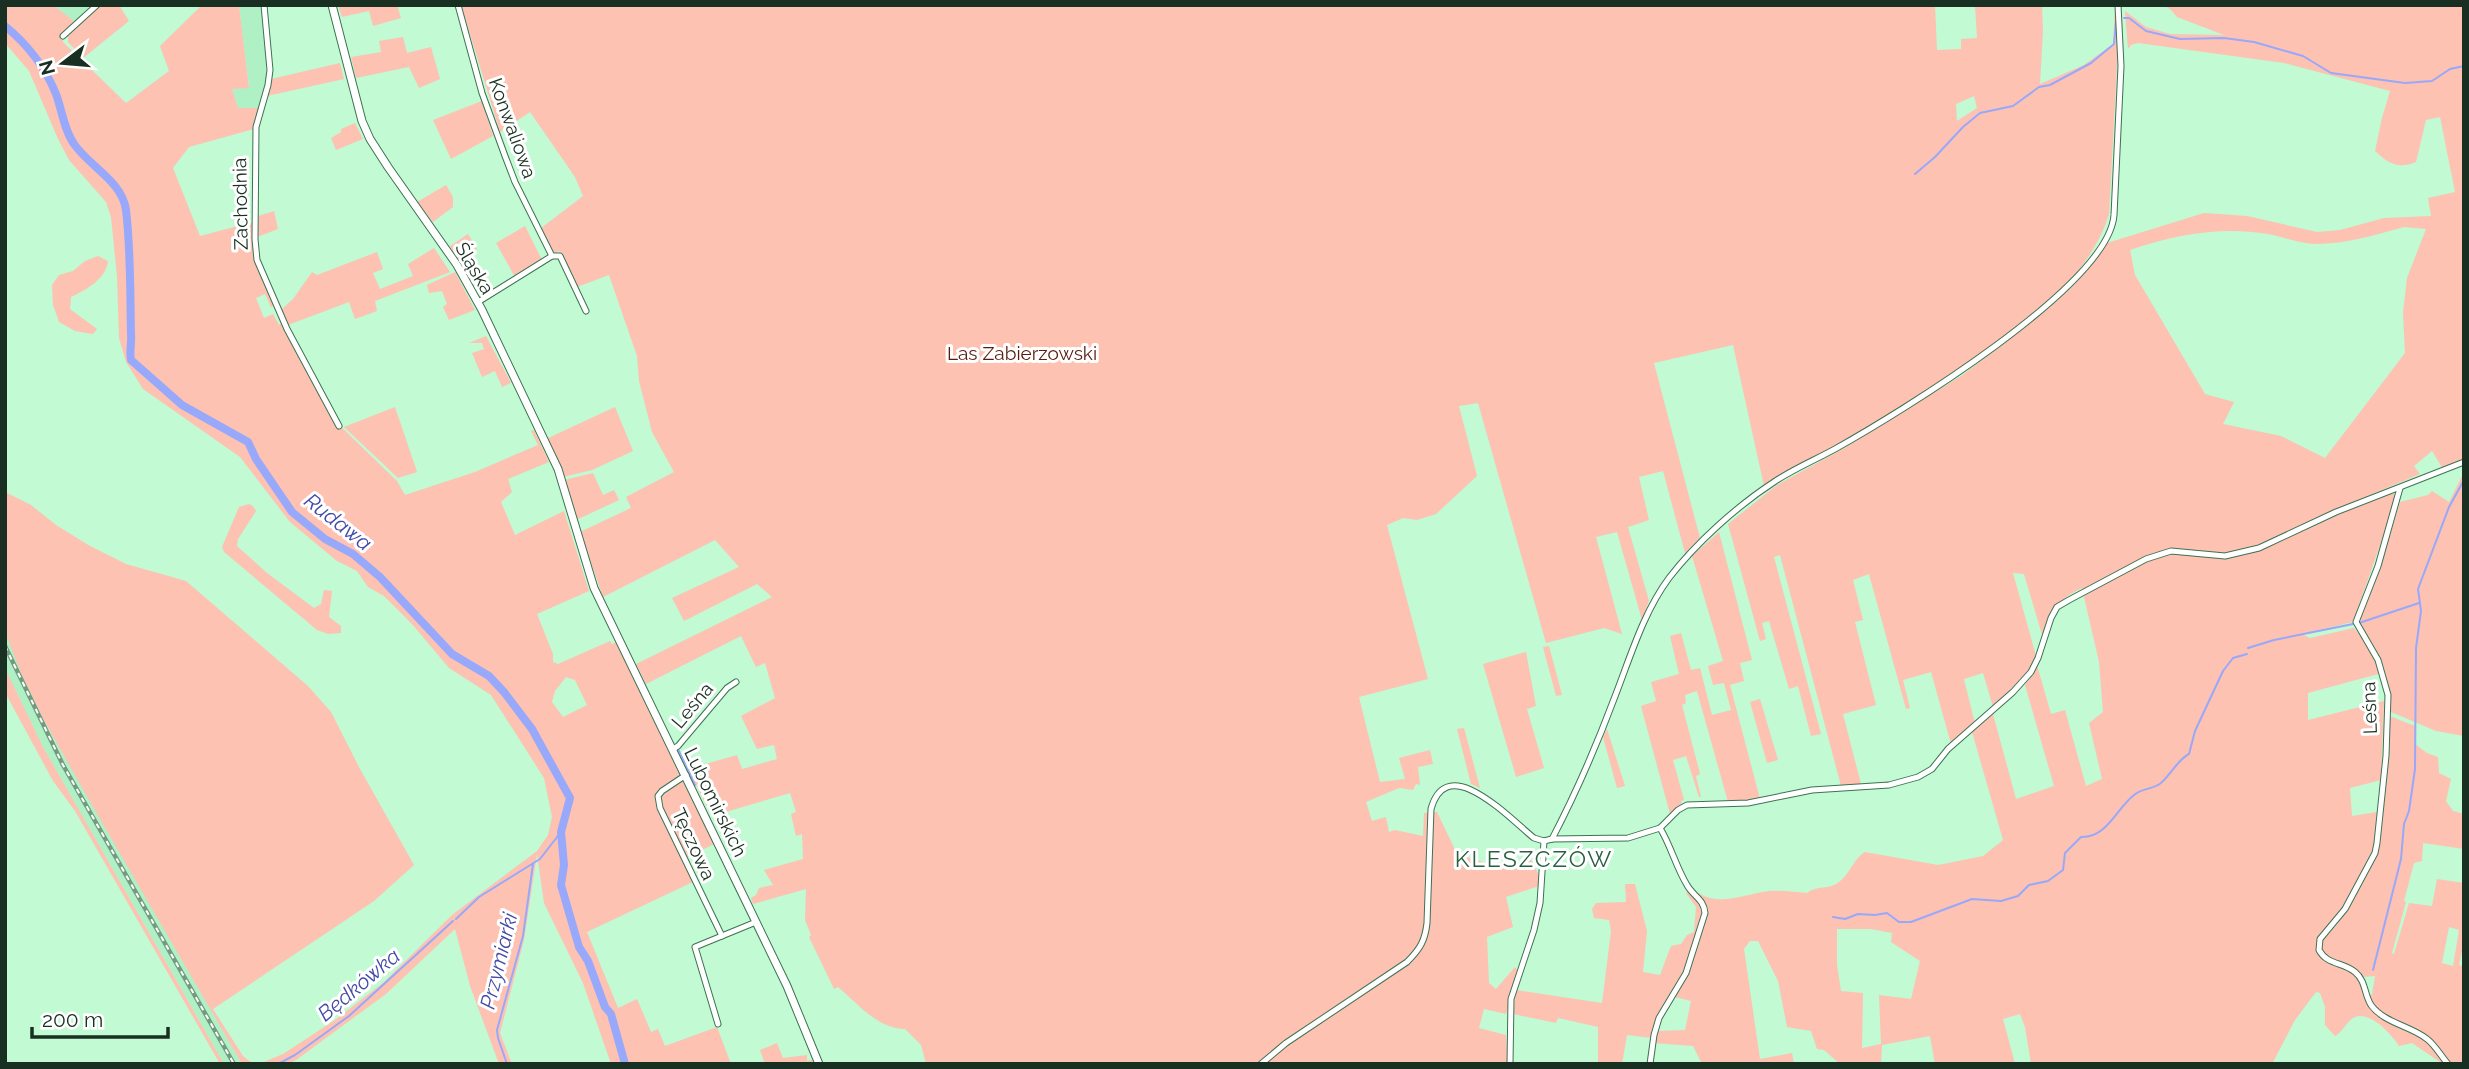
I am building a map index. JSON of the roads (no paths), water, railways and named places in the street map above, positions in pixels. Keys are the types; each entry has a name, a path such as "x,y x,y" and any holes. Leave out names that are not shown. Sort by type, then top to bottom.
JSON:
{"main road":[{"name":"Śląska","path":"332,5 355,102 370,139 457,265 478,302 558,469 583,554"},
{"name":"Lubomirskich","path":"583,554 600,600 794,1002 819,1064"}],"street":[{"path":"63,37 97,5"},
{"name":"Zachodnia","path":"264,5 270,70 256,127 257,260 287,329 339,426"},
{"name":"Konwaliowa","path":"458,5 482,93 515,182 552,256 560,256 586,311"},
{"path":"1552,839 1588,766 1643,624 1668,579 1687,556 1755,495 1777,479 1847,442 1958,374 1990,350 2071,284 2106,240 2114,215 2121,54 2119,5"},
{"path":"478,302 552,256"},
{"path":"1261,1064 1286,1043 1407,962 1419,950 1425,939 1427,923 1430,809 1434,797 1445,788 1468,788 1489,801 1534,838 1544,841 1628,838 1660,828 1687,805 1748,803 1812,790 1889,785 1918,777 1932,769 1948,749 2022,682 2038,658 2057,607 2068,600 2105,579 2171,551 2209,556 2241,554 2336,512 2464,462"},
{"name":"Leśna","path":"2399,488 2378,566 2356,622 2378,660 2388,695 2384,779 2375,853 2335,923 2320,939 2319,950 2326,960 2357,973 2364,981 2371,1005 2404,1028 2429,1040 2448,1064"},
{"name":"Leśna","path":"673,749 727,688 736,682"},
{"name":"Tęczowa","path":"686,775 658,796 660,808 722,936"},
{"path":"1650,1064 1659,1018 1686,973 1705,913 1704,903 1686,884 1671,845 1660,828"},
{"path":"1510,1064 1511,999 1536,923 1544,841"},
{"path":"718,1024 695,947 756,922"}],"waterway":[{"path":"2124,18 2129,18 2146,31 2180,39 2224,38 2254,42 2303,56 2331,73 2405,83 2432,81 2450,69 2464,66"},
{"path":"1915,174 1980,113 2013,106 2039,87 2050,85 2091,63 2114,44 2116,22"},
{"name":"Rudawa","path":"5,26 21,40 41,65 56,94 65,126 74,144 112,182 123,200 130,256 131,360 182,405 248,442 256,459 292,512 325,539 353,554 380,577 452,654 489,676 532,729 570,798 561,832 564,865 561,885 579,947 588,961 605,1007 611,1014 625,1064"},
{"path":"2373,970 2401,859 2404,824 2409,811 2415,769 2416,648 2421,611 2418,589 2449,507 2464,480"},
{"path":"2359,623 2419,603"},
{"path":"2248,648 2353,624"},
{"path":"1833,917 1845,919 1858,914 1887,913 1899,922 1911,922 1972,899 2001,901 2018,896 2029,885 2048,881 2063,870 2065,853 2081,837 2098,833 2134,795 2160,784 2189,754 2195,731 2223,671 2233,658 2247,654"},
{"path":"678,749 685,764"},
{"path":"686,766 695,785"},
{"name":"Będkówka","path":"456,919 479,897 540,859 561,832"},
{"name":"Przymiarki","path":"507,1064 497,1030 523,936 533,864"},
{"name":"Będkówka","path":"278,1064 349,1016 453,921"}],"railway":[{"path":"5,646 63,765 234,1064"}],"district":[{"name":"KLESZCZÓW","path":"1534,859"}],"park label":[{"name":"Las Zabierzowski","path":"1022,353"}]}
